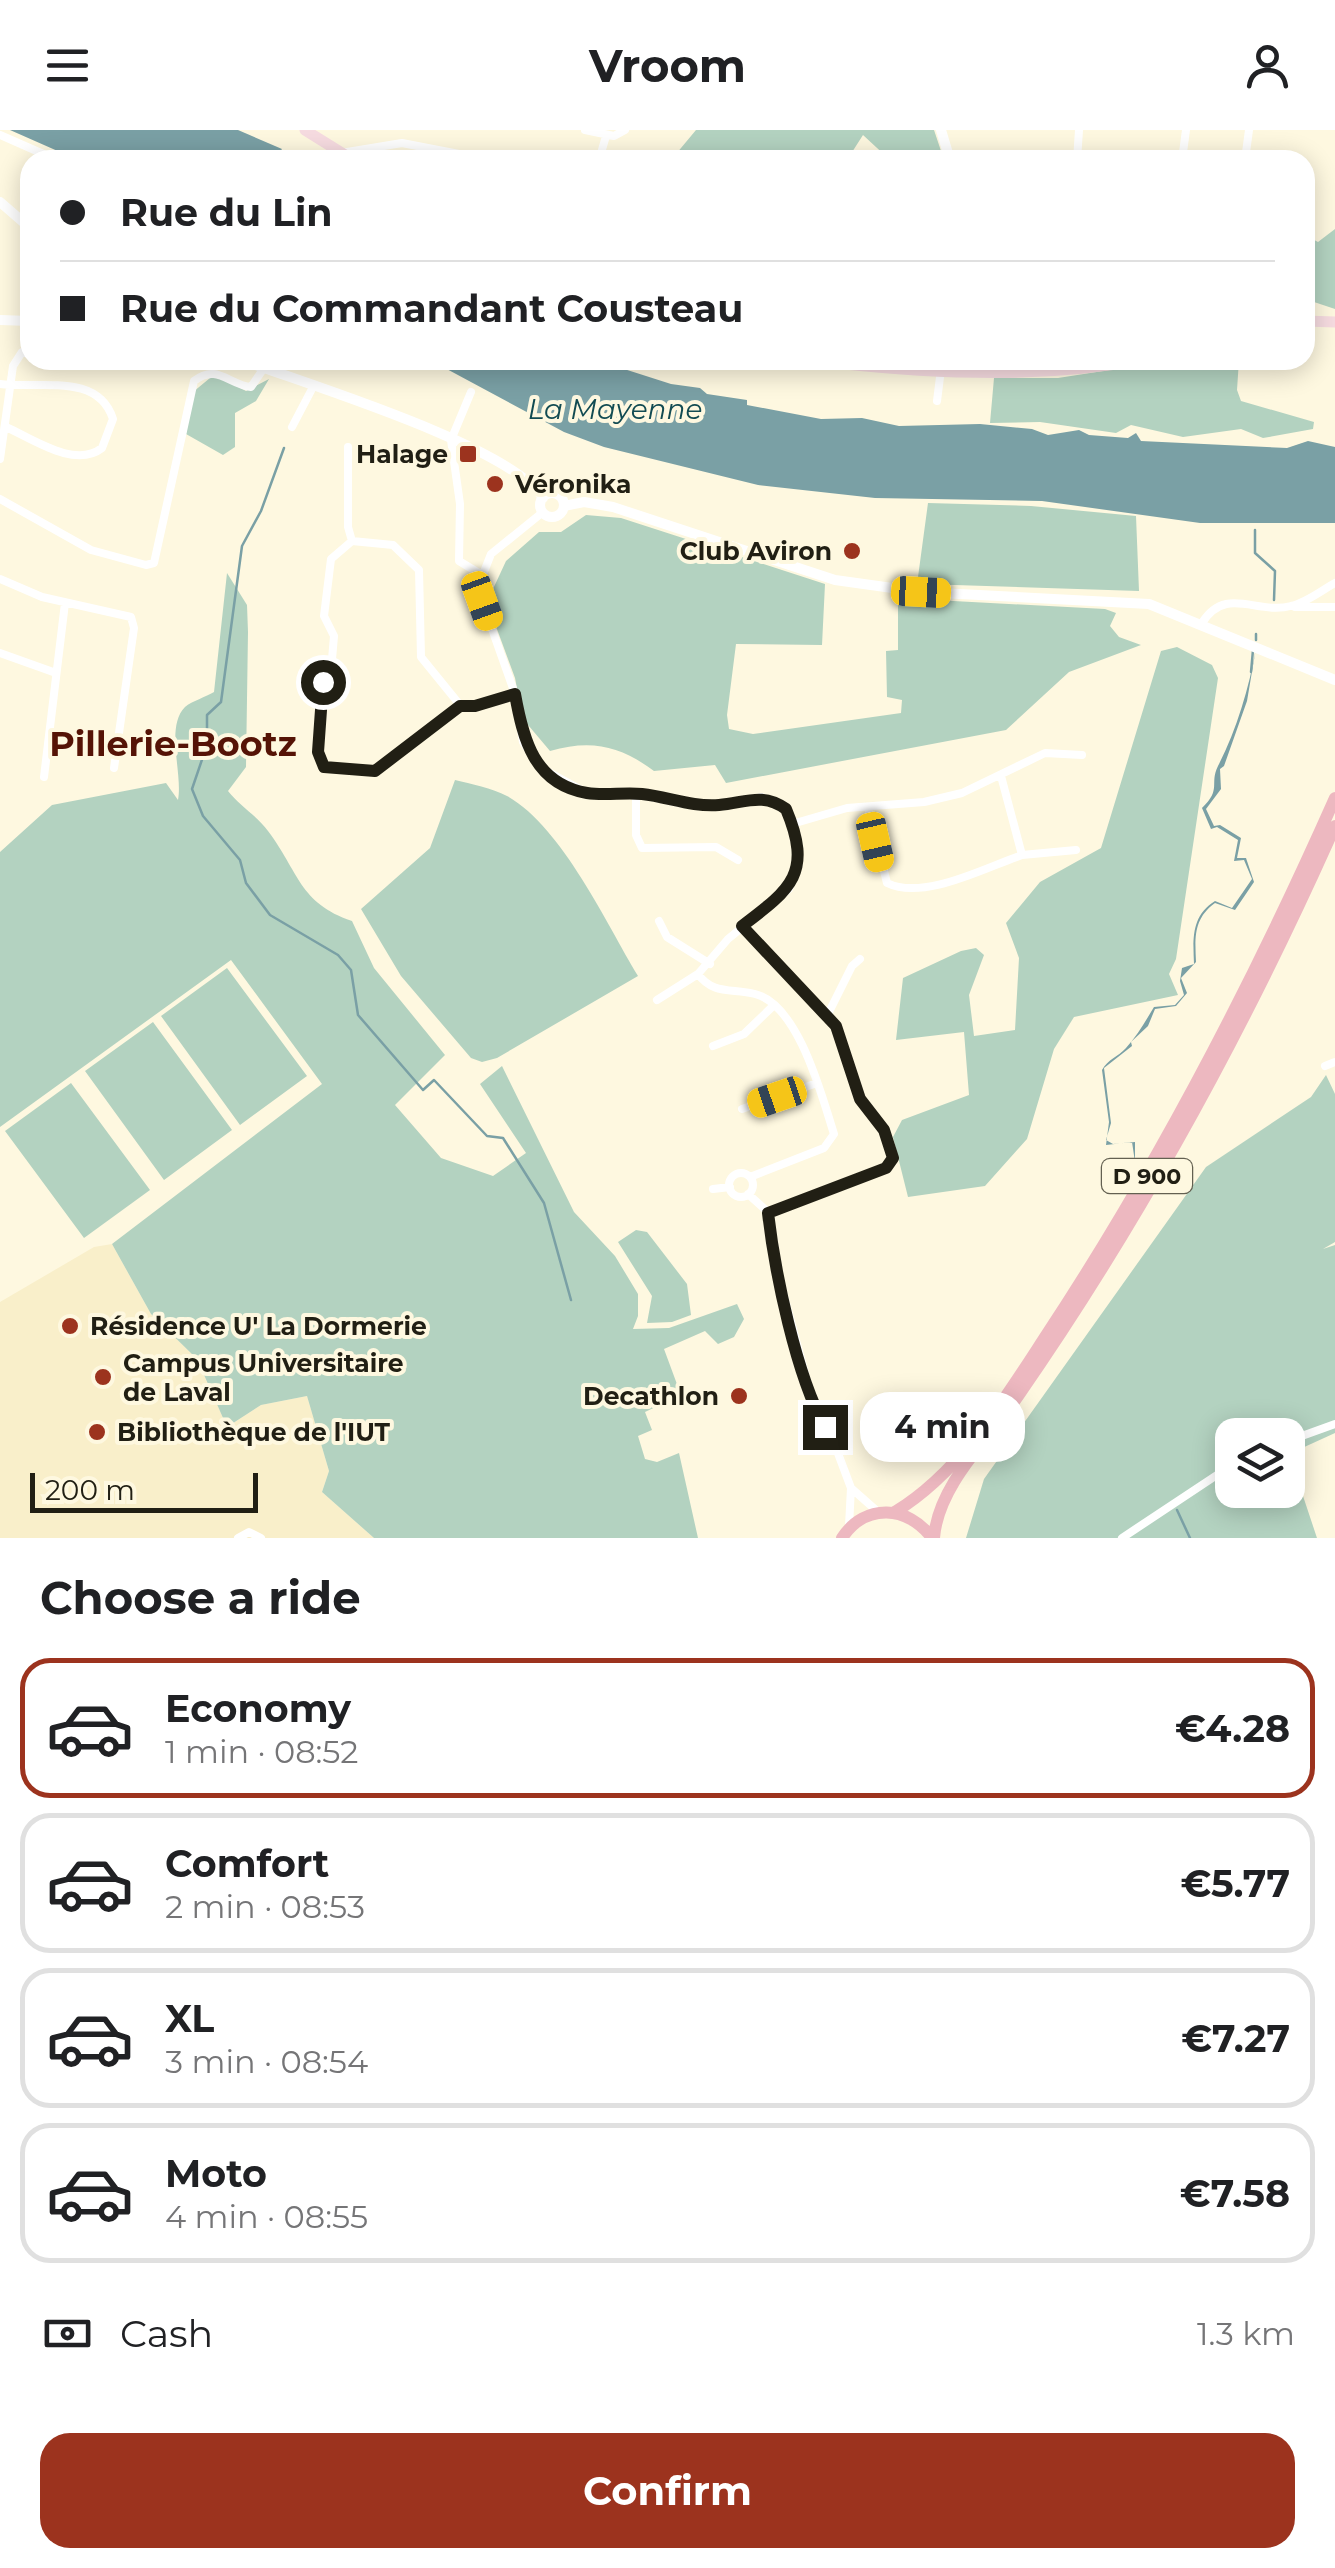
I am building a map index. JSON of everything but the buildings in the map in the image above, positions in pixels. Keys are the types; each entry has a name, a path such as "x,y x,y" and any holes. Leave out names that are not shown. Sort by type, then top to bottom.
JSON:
{"main road":[{"path":"305,130 337,150"},
{"path":"1002,370 1075,370"},
{"name":"D 900","path":"895,1512 944,1472 1000,1402 1116,1226 1246,992 1335,798"},
{"name":"D 900","path":"933,1538 935,1521 954,1485 1106,1266 1176,1150 1264,982 1335,826"},
{"path":"843,1536 879,1512 895,1512 911,1517 933,1538"}],"street":[{"path":"584,130 606,136 625,130"},
{"path":"0,135 35,150"},
{"path":"602,150 606,136"},
{"path":"371,150 402,142 441,150"},
{"path":"0,202 20,219"},
{"path":"0,459 6,427 5,385 20,354"},
{"path":"0,498 90,550 146,566 154,562 194,381 202,374 222,374 251,387 263,370"},
{"path":"269,370 450,440 517,471 542,498 543,512"},
{"path":"937,401 941,370"},
{"path":"5,385 85,388 104,400 113,420 102,448 86,456 72,456 6,427"},
{"path":"292,427 314,387"},
{"path":"471,392 450,440 460,504 460,561 482,574"},
{"path":"348,447 348,528 352,541"},
{"path":"542,498 558,494 564,506"},
{"path":"543,512 554,516 564,506 584,502 613,506 835,580 921,592 1131,602 1202,624 1334,678"},
{"path":"543,512 491,554 482,574 482,601 515,694 523,742 541,768 565,785 587,793 636,793 683,804 721,805 762,797 786,809 792,824 798,863 795,880 742,926 710,964 657,1000"},
{"path":"460,706 421,657 419,570 393,545 352,541 330,562 324,616 334,636 331,671 323,682 320,762 324,767 375,771 460,706 475,706 515,694"},
{"path":"0,579 66,603 122,612 134,621 114,768"},
{"path":"1290,607 1335,583"},
{"path":"1202,624 1210,612 1227,602 1335,607"},
{"path":"44,777 66,603"},
{"path":"0,653 56,673"},
{"path":"792,824 847,808 924,802 962,793 1045,753 1082,755"},
{"path":"1001,776 1022,855"},
{"path":"636,793 636,834 642,848 716,846 738,860"},
{"path":"868,807 883,877 895,886 940,882 1022,855 1076,850"},
{"path":"659,921 667,937 710,964"},
{"path":"742,926 828,1014 845,1048 860,1099 884,1130 893,1158 886,1168 768,1213"},
{"path":"828,1014 860,958"},
{"path":"698,974 714,989 758,994 800,1038 834,1134 832,1143 750,1176 735,1174 730,1188"},
{"path":"712,1046 744,1034 772,1007"},
{"path":"1325,1066 1335,1062"},
{"path":"742,1109 817,1083"},
{"path":"730,1188 737,1196 748,1194 753,1188 750,1176"},
{"path":"713,1190 730,1188"},
{"path":"748,1194 768,1213 780,1281 814,1407 836,1448 850,1488 853,1509 843,1536"},
{"path":"1305,1435 1335,1424"},
{"path":"1122,1538 1215,1477"},
{"path":"850,1488 879,1512"},
{"path":"238,1538 249,1532 261,1538"}],"shaded area":[{"name":"Campus Universitaire de Laval","path":"112,1244 151,1314 197,1359 227,1427 261,1405 307,1396 329,1471 322,1492 374,1538 0,1538 0,1302 94,1247"}],"green space":[{"path":"696,130 934,130 941,150 879,150 863,135 853,150 679,150"},
{"path":"1335,229 1335,309 1315,302 1315,240"},
{"path":"1110,370 1238,370 1237,390 1241,401 1314,422 1313,429 1263,438 1241,429 1183,437 1131,425 1116,433 1040,422 990,423 994,378 1058,378"},
{"path":"210,378 221,378 246,391 269,379 256,401 235,413 235,447 223,455 186,434 193,392"},
{"path":"928,503 1031,506 1136,516 1139,591 923,584 918,577"},
{"path":"586,515 621,518 825,584 822,645 736,644 727,715 729,729 753,734 901,713 902,700 887,697 886,651 898,650 898,598 1105,609 1116,613 1110,626 1119,637 1141,645 1069,672 1006,730 726,783 715,765 654,771 605,747 550,751 523,719 515,678 487,602 506,561 539,532 561,532"},
{"path":"227,573 247,605 248,632 246,767 228,791 268,831 310,895 334,914 352,921 374,968 445,1055 395,1105 441,1158 493,1176 526,1153 480,1084 502,1066 574,1212 615,1256 638,1294 638,1316 633,1329 669,1328 737,1304 744,1319 734,1337 718,1344 705,1331 664,1349 681,1395 645,1412 652,1430 638,1436 645,1459 657,1462 679,1453 698,1538 374,1538 322,1492 329,1471 307,1396 261,1405 227,1427 197,1359 151,1314 112,1244 322,1084 231,960 0,1127 0,852 52,805 166,783 178,800 176,726 185,707 214,692"},
{"path":"1177,647 1212,665 1218,678 1176,959 1169,974 1178,995 1074,1017 1054,1049 1027,1139 985,1186 908,1197 893,1137 902,1120 969,1095 964,1032 896,1040 903,978 976,948 984,955 969,995 974,1036 1015,1030 1019,958 1006,923 1040,882 1101,848 1161,651"},
{"path":"455,780 507,796 546,830 581,878 638,976 497,1058 482,1062 471,1058 401,976 361,909 430,848"},
{"path":"227,968 307,1076 240,1125 161,1016"},
{"path":"153,1022 232,1130 164,1180 85,1071"},
{"path":"1326,1075 1335,1094 1335,1242 1323,1249 1335,1245 1335,1433 1305,1447 1305,1418 1215,1418 1215,1508 1305,1508 1305,1502 1317,1538 966,1538 984,1479 1206,1167 1311,1097"},
{"path":"71,1083 150,1190 84,1238 5,1131"},
{"path":"636,1230 647,1232 687,1284 691,1315 672,1322 647,1323 652,1296 618,1242"}],"water":[{"path":"10,130 238,130 282,149 281,150 55,150"},
{"name":"La Mayenne","path":"449,370 627,370 671,384 700,388 707,394 747,400 747,405 821,419 862,418 899,426 980,424 1032,429 1048,435 1079,430 1089,435 1128,438 1136,433 1141,441 1287,448 1308,441 1335,447 1335,523 1200,523 1042,501 875,498 758,485 604,447 564,432"},
{"path":"1256,648 1247,701 1220,769 1221,789 1206,809 1214,826 1220,825 1241,838 1237,858 1246,858 1254,882 1235,910 1215,903 1208,909 1199,922 1196,962 1181,978 1187,993 1176,1006 1155,1009 1148,1026 1131,1042 1154,1007 1175,1005 1184,995 1180,981 1182,968 1194,964 1194,937 1201,914 1215,901 1232,908 1252,879 1244,860 1234,861 1238,840 1217,827 1211,829 1202,808 1212,796 1216,772 1250,679"},
{"path":"1131,1042 1132,1046 1104,1068 1111,1123 1107,1136 1109,1122 1102,1070 1107,1063"}],"waterway":[{"path":"284,448 261,511 242,546 221,702 207,715 207,745 192,789 203,816 240,860 246,883 270,915 338,955 351,970 358,1015 423,1090 434,1080 487,1136 503,1138 544,1203 571,1300"},
{"path":"1255,530 1255,553 1275,571 1274,600"},
{"path":"1256,634 1256,640"},
{"path":"1251,672 1253,650"},
{"path":"1177,1510 1190,1538"}],"place":[{"name":"Halage","path":"468,454"},
{"name":"Véronika","path":"495,484"},
{"name":"Club Aviron","path":"852,551"},
{"name":"Résidence U' La Dormerie","path":"70,1326"},
{"name":"Campus Universitaire de Laval","path":"103,1377"},
{"name":"Decathlon","path":"739,1396"},
{"name":"Bibliothèque de l'IUT","path":"97,1432"}],"district":[{"name":"Pillerie-Bootz","path":"173,743"}],"route":[{"path":"323,682 318,752 324,767 375,771 460,706 475,706 515,694 523,742 541,768 565,785 587,793 630,792 683,804 721,805 762,797 786,809 798,863 795,880 742,926 836,1026 860,1099 884,1130 893,1158 886,1168 768,1213 787,1308 814,1407 825,1427"}]}
